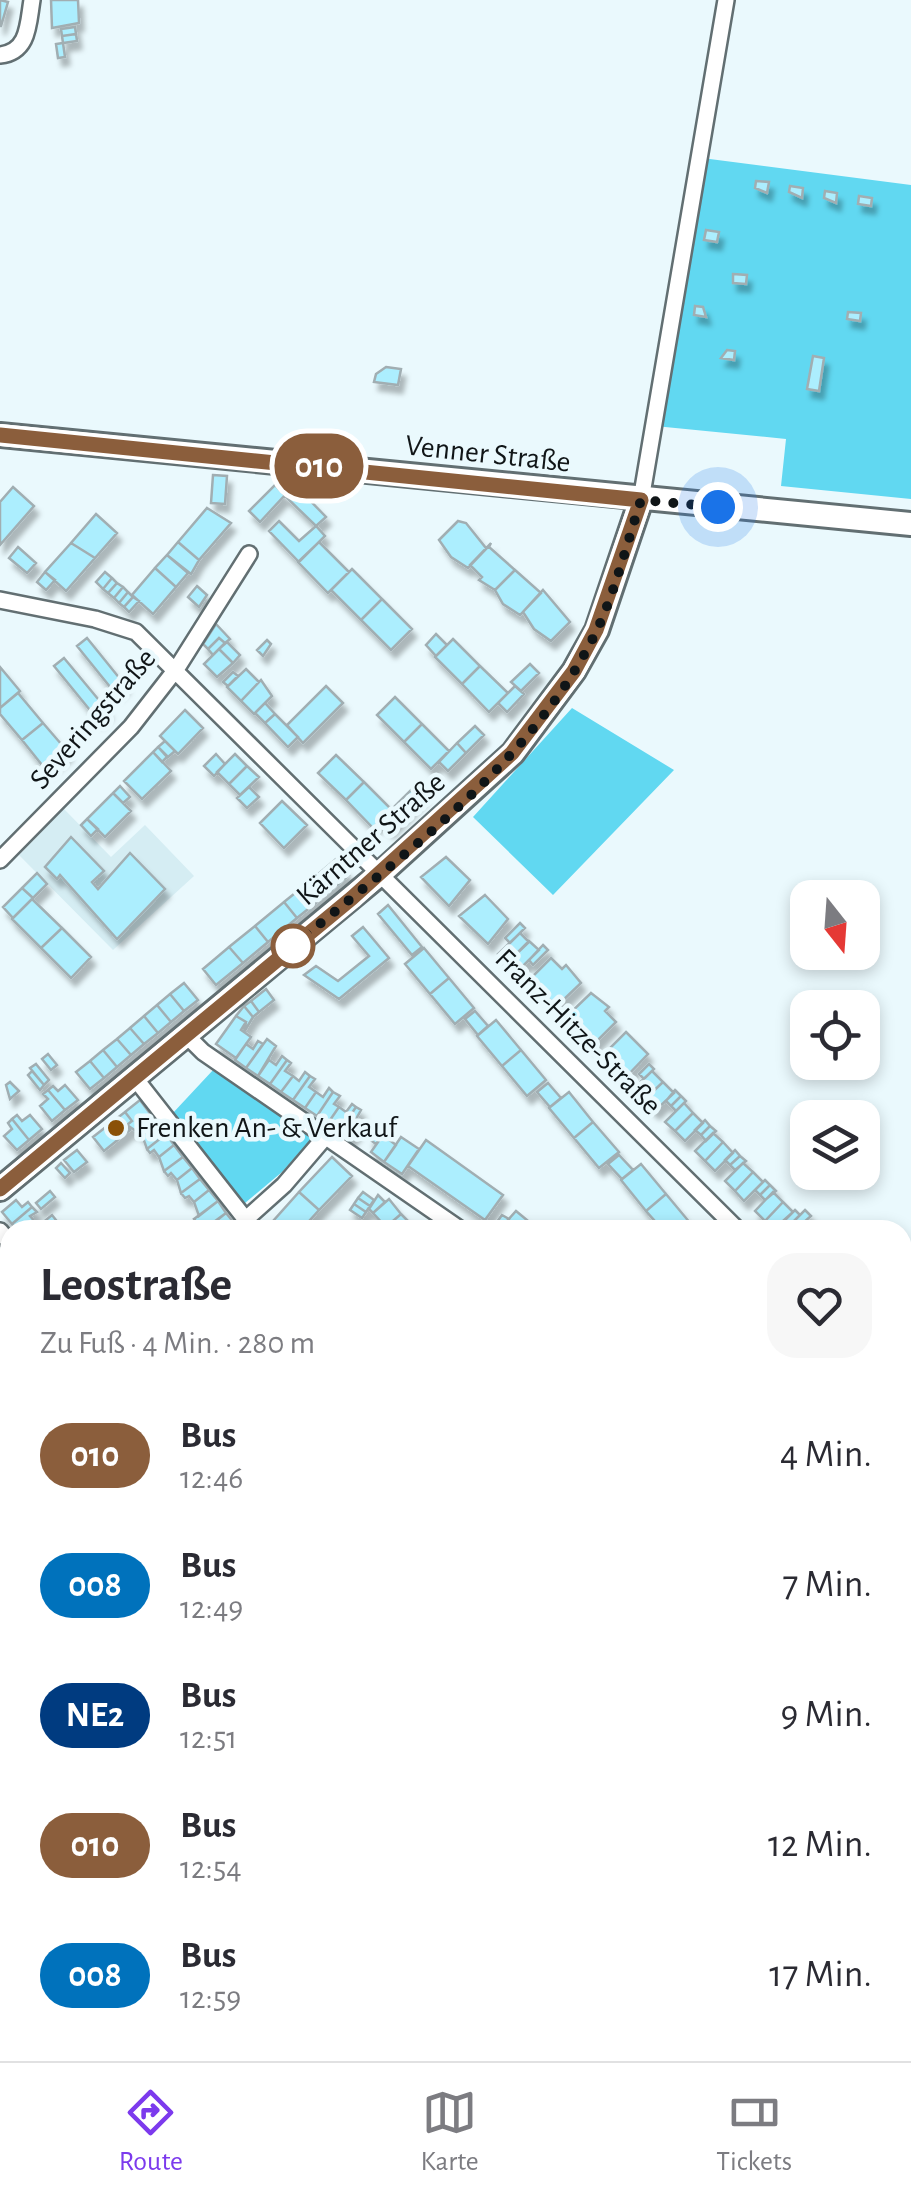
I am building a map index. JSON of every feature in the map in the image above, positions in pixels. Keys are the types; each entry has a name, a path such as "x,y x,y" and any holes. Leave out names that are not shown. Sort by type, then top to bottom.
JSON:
{"street":[{"path":"8,53 25,40 32,0"},
{"path":"641,500 726,0"},
{"name":"Venner Straße","path":"0,434 911,524"},
{"name":"Kärntner Straße","path":"0,1189 381,873 512,753 559,692 596,630 641,500"},
{"name":"Severingstraße","path":"0,860 131,727 176,668 249,554"},
{"name":"Franz-Hitze-Straße","path":"0,600 95,619 136,632 728,1220"},
{"path":"186,1035 203,1052 446,1220"},
{"path":"134,1077 246,1220"},
{"path":"254,1220 326,1136"}],"shaded area":[{"path":"702,158 911,185 911,499 781,486 786,439 655,426"},
{"path":"572,708 674,770 553,895 473,817"},
{"path":"64,809 111,857 145,825 194,876 113,950 19,855"},
{"path":"214,1069 313,1137 282,1172 245,1203 172,1114"}],"building":[{"path":"0,0 8,2 1,26 0,26"},
{"path":"51,0 78,0 79,23 52,28"},
{"path":"75,27 76,34 62,36 61,29"},
{"path":"76,34 77,41 63,43 62,36"},
{"path":"63,43 65,57 58,58 56,44"},
{"path":"756,181 769,182 767,193 755,188"},
{"path":"790,186 803,188 802,198 789,192"},
{"path":"825,191 837,193 836,203 824,198"},
{"path":"859,196 872,198 871,206 858,204"},
{"path":"706,230 719,232 717,242 704,240"},
{"path":"733,274 747,275 746,284 733,283"},
{"path":"695,306 703,307 706,317 694,315"},
{"path":"848,312 861,313 860,321 847,319"},
{"path":"727,350 735,351 734,360 721,358"},
{"path":"813,356 824,358 819,391 807,389"},
{"path":"386,367 401,369 398,385 374,382 376,374"},
{"path":"213,475 227,476 225,504 211,503"},
{"path":"275,485 285,495 260,522 249,511"},
{"path":"295,485 326,517 316,526 285,496"},
{"path":"13,487 34,506 0,545 0,502"},
{"path":"207,508 231,523 199,560 178,542"},
{"path":"96,514 117,533 95,558 71,543"},
{"path":"279,521 299,541 316,526 325,536 299,562 269,531"},
{"path":"458,521 466,523 486,548 489,546 468,568 451,557 439,540"},
{"path":"178,542 199,560 191,574 167,555"},
{"path":"319,542 349,572 328,593 298,562"},
{"path":"71,543 95,558 66,591 45,572"},
{"path":"491,543 489,547 515,570 495,590 479,580 482,577 470,565"},
{"path":"18,547 36,563 27,573 9,558"},
{"path":"167,555 188,573 176,587 155,568"},
{"path":"155,568 176,587 153,614 132,595"},
{"path":"352,569 382,599 361,620 331,590"},
{"path":"515,570 541,593 520,615 503,604 495,590"},
{"path":"45,572 55,580 46,590 37,582"},
{"path":"105,572 112,578 103,589 96,582"},
{"path":"112,578 117,583 108,593 103,589"},
{"path":"117,583 123,587 114,598 108,593"},
{"path":"197,586 207,595 199,607 188,597"},
{"path":"123,587 128,592 119,603 114,598"},
{"path":"543,590 570,622 551,641 534,629 523,612"},
{"path":"128,592 133,597 124,607 119,603"},
{"path":"133,597 139,601 129,612 124,607"},
{"path":"382,599 412,629 391,650 361,620"},
{"path":"216,624 230,639 225,643 219,638 208,649 203,644"},
{"path":"436,634 447,645 436,656 426,645"},
{"path":"87,638 125,685 115,693 77,646"},
{"path":"219,638 225,643 213,655 208,649"},
{"path":"453,639 480,666 462,684 435,657"},
{"path":"267,640 271,644 263,656 257,650"},
{"path":"227,642 240,655 233,663 219,649"},
{"path":"219,649 233,663 217,677 204,664"},
{"path":"64,658 108,711 98,720 54,666"},
{"path":"530,664 539,673 521,691 511,682"},
{"path":"480,666 508,693 489,712 462,684"},
{"path":"0,667 20,691 0,708"},
{"path":"246,669 259,682 241,701 227,687"},
{"path":"233,672 238,676 228,686 223,682"},
{"path":"261,680 272,696 254,714 241,701"},
{"path":"326,686 343,703 303,743 287,725"},
{"path":"515,686 524,694 507,712 498,703"},
{"path":"18,693 43,723 22,740 0,714 0,708"},
{"path":"395,697 422,724 404,742 377,715"},
{"path":"265,703 275,714 265,723 255,713"},
{"path":"185,710 203,728 178,754 160,736"},
{"path":"275,714 298,737 288,747 265,723"},
{"path":"43,723 68,752 46,770 22,740"},
{"path":"422,724 449,751 431,769 404,742"},
{"path":"475,726 484,735 466,753 457,743"},
{"path":"165,741 175,751 168,757 158,747"},
{"path":"457,743 466,753 448,771 439,762"},
{"path":"158,747 167,757 162,762 153,752"},
{"path":"153,752 171,771 142,799 124,781"},
{"path":"216,754 225,764 214,776 204,766"},
{"path":"235,754 247,766 229,784 217,772"},
{"path":"336,755 364,782 346,800 318,773"},
{"path":"247,766 259,777 240,795 229,784"},
{"path":"364,782 391,809 373,828 346,800"},
{"path":"416,785 424,794 407,812 398,803"},
{"path":"120,786 130,797 123,803 113,793"},
{"path":"249,787 259,797 247,808 237,798"},
{"path":"113,793 131,811 105,837 87,819"},
{"path":"282,801 307,825 284,848 260,823"},
{"path":"398,803 407,812 389,830 380,821"},
{"path":"87,819 98,829 91,836 81,825"},
{"path":"71,837 104,871 92,882 98,889 130,853 165,889 117,939 60,875 57,879 45,867"},
{"path":"446,857 470,880 449,906 421,877"},
{"path":"336,859 349,875 323,897 310,881"},
{"path":"37,873 47,884 33,898 22,888"},
{"path":"310,881 323,897 297,918 284,902"},
{"path":"22,888 33,898 13,918 3,907"},
{"path":"485,895 508,919 488,944 459,916"},
{"path":"32,899 62,928 41,948 12,919"},
{"path":"284,902 297,918 268,942 255,926"},
{"path":"388,905 422,947 412,955 378,914"},
{"path":"520,923 525,928 510,943 505,938"},
{"path":"255,926 268,942 243,963 229,947"},
{"path":"363,927 389,958 339,999 304,975 316,966 338,981 369,956 352,936"},
{"path":"62,928 91,957 71,978 41,948"},
{"path":"520,933 529,942 507,963 498,954"},
{"path":"529,941 539,950 516,973 507,963"},
{"path":"543,945 548,950 533,965 529,960"},
{"path":"229,947 243,963 216,985 203,969"},
{"path":"424,948 449,978 430,994 405,964"},
{"path":"551,958 562,969 566,965 581,983 557,1006 528,981"},
{"path":"449,978 474,1008 455,1024 430,994"},
{"path":"184,983 198,1000 184,1011 170,994"},
{"path":"266,989 274,1000 259,1012 251,1001"},
{"path":"591,993 609,1007 605,1011 616,1022 592,1046 567,1016"},
{"path":"170,994 184,1011 171,1022 157,1005"},
{"path":"251,1001 259,1012 253,1017 244,1006"},
{"path":"157,1005 171,1022 158,1033 144,1016"},
{"path":"244,1006 253,1017 244,1032 246,1022 236,1016"},
{"path":"475,1011 488,1026 478,1035 465,1019"},
{"path":"144,1016 158,1033 144,1044 130,1028"},
{"path":"236,1016 246,1022 241,1030 251,1037 236,1058 216,1044"},
{"path":"496,1020 521,1050 502,1066 477,1036"},
{"path":"130,1028 144,1044 131,1055 117,1039"},
{"path":"626,1032 648,1054 625,1078 603,1055"},
{"path":"117,1039 131,1055 117,1067 103,1050"},
{"path":"267,1039 276,1046 258,1076 246,1068"},
{"path":"258,1041 263,1044 246,1068 235,1060 246,1044 253,1049"},
{"path":"103,1050 117,1067 104,1078 90,1061"},
{"path":"521,1050 546,1080 527,1096 502,1066"},
{"path":"48,1054 57,1065 51,1070 42,1059"},
{"path":"282,1056 287,1060 270,1084 258,1076 269,1060 276,1065"},
{"path":"287,1060 291,1063 285,1071 293,1076 281,1092 270,1084"},
{"path":"90,1061 104,1078 90,1089 76,1072"},
{"path":"36,1064 49,1080 44,1085 30,1068"},
{"path":"649,1064 654,1069 644,1079 639,1074"},
{"path":"32,1071 44,1085 40,1090 28,1075"},
{"path":"652,1071 663,1082 644,1100 633,1089"},
{"path":"305,1072 310,1076 293,1100 281,1092 293,1076 299,1081"},
{"path":"310,1076 315,1079 309,1087 316,1092 305,1108 293,1100"},
{"path":"10,1082 19,1091 10,1099 6,1085"},
{"path":"663,1082 674,1093 655,1111 644,1100"},
{"path":"548,1083 561,1098 550,1107 537,1092"},
{"path":"65,1085 78,1100 65,1110 48,1090 53,1086 58,1091"},
{"path":"329,1088 333,1092 317,1116 305,1108 316,1092 323,1097"},
{"path":"48,1090 65,1110 52,1121 40,1106 48,1099 43,1094"},
{"path":"675,1090 681,1096 671,1106 666,1101"},
{"path":"333,1092 340,1096 334,1104 339,1107 328,1123 317,1116"},
{"path":"569,1092 593,1122 574,1138 549,1108"},
{"path":"681,1096 686,1101 676,1111 671,1106"},
{"path":"140,1100 157,1123 142,1135 127,1125 132,1121 125,1112"},
{"path":"684,1103 693,1113 675,1131 665,1122"},
{"path":"352,1104 356,1107 340,1131 328,1123 339,1107 346,1112"},
{"path":"356,1107 361,1110 356,1119 363,1123 349,1140 340,1131"},
{"path":"125,1112 132,1121 127,1125 130,1130 104,1151 93,1137"},
{"path":"693,1113 703,1123 685,1141 675,1131"},
{"path":"17,1115 22,1121 30,1115 42,1129 29,1140 12,1119"},
{"path":"12,1119 29,1140 17,1150 4,1136 12,1129 8,1123"},
{"path":"705,1120 710,1126 701,1135 695,1130"},
{"path":"593,1122 619,1152 599,1168 574,1138"},
{"path":"157,1123 166,1134 147,1149 142,1135"},
{"path":"710,1126 716,1131 706,1141 701,1135"},
{"path":"375,1129 383,1135 376,1144 369,1139"},
{"path":"713,1133 723,1142 705,1161 695,1151"},
{"path":"166,1134 174,1145 159,1157 154,1150 150,1153 147,1149"},
{"path":"383,1135 396,1145 384,1162 371,1152"},
{"path":"401,1137 419,1149 402,1174 384,1162"},
{"path":"426,1140 503,1195 485,1220 408,1166"},
{"path":"723,1142 733,1153 715,1171 705,1161"},
{"path":"174,1145 183,1157 164,1171 159,1157"},
{"path":"77,1150 87,1162 74,1172 64,1160"},
{"path":"735,1150 740,1156 730,1165 725,1160"},
{"path":"619,1155 633,1170 622,1179 608,1164"},
{"path":"740,1156 746,1161 735,1170 730,1165"},
{"path":"183,1157 192,1168 177,1180 171,1173 168,1176 164,1171"},
{"path":"332,1157 352,1176 319,1210 299,1192"},
{"path":"61,1163 70,1173 65,1178 56,1168"},
{"path":"743,1163 753,1172 735,1191 725,1181"},
{"path":"641,1164 666,1194 646,1211 621,1180"},
{"path":"192,1168 200,1179 181,1193 177,1180"},
{"path":"753,1172 763,1182 744,1201 735,1191"},
{"path":"200,1179 209,1190 194,1202 189,1196 185,1198 181,1193"},
{"path":"765,1180 770,1185 760,1195 755,1190"},
{"path":"770,1185 776,1191 765,1200 760,1195"},
{"path":"209,1190 218,1201 199,1216 194,1202"},
{"path":"50,1191 55,1197 41,1209 36,1203"},
{"path":"299,1192 319,1210 310,1220 274,1220"},
{"path":"363,1192 374,1200 370,1206 358,1198"},
{"path":"773,1192 783,1202 766,1220 755,1211"},
{"path":"666,1194 688,1220 654,1220 646,1211"},
{"path":"378,1195 385,1202 373,1213 369,1209"},
{"path":"358,1198 370,1206 366,1212 354,1204"},
{"path":"389,1199 401,1214 394,1220 380,1220 373,1213"},
{"path":"16,1200 22,1207 28,1202 32,1207 17,1220 9,1220 2,1212"},
{"path":"218,1201 226,1213 217,1220 194,1219"},
{"path":"783,1202 793,1212 784,1220 766,1220"},
{"path":"354,1204 366,1212 362,1218 350,1210"},
{"path":"32,1207 37,1212 30,1216 34,1220 17,1220"},
{"path":"795,1210 800,1215 795,1220 785,1220"},
{"path":"805,1210 811,1216 806,1220 795,1220"},
{"path":"516,1211 527,1220 508,1220"}],"bus line":[{"name":"010","path":"0,435 641,500 596,630 574,671 512,753 452,812 352,898 0,1189"}],"place":[{"name":"Frenken An- & Verkauf","path":"116,1128"}],"route":[{"path":"293,946 452,812 512,753 574,671 596,630 641,500 718,507"}]}
